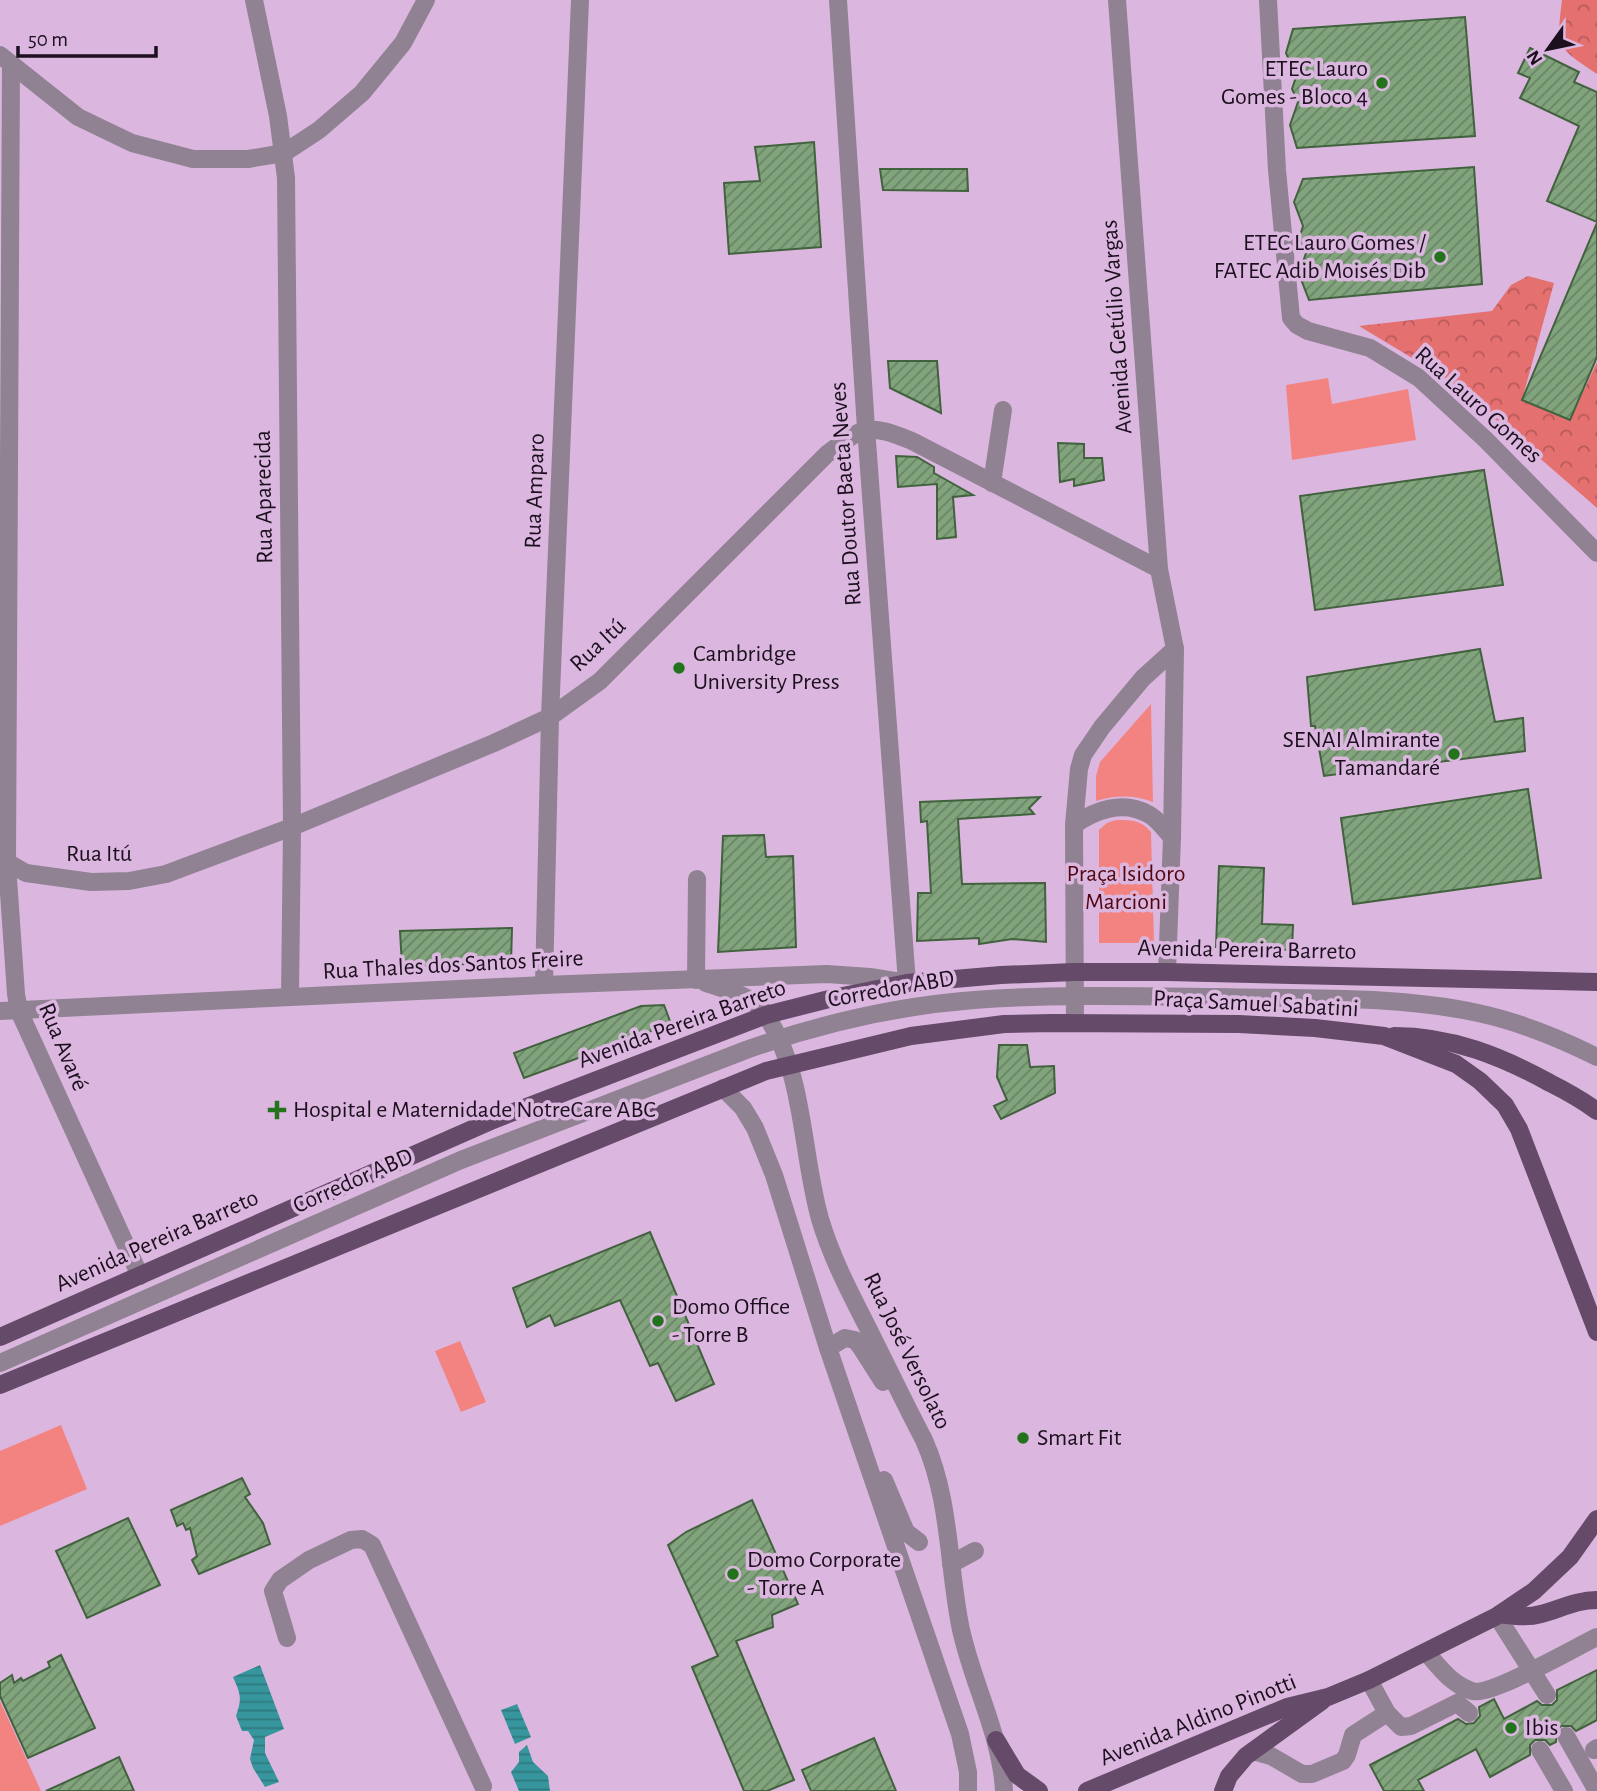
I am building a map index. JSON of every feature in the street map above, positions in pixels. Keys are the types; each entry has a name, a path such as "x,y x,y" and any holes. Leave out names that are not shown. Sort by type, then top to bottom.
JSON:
{"main road":[{"name":"Avenida Pereira Barreto","path":"0,1337 422,1149 766,1015 907,983 1073,972 1597,982"},
{"name":"Praça Samuel Sabatini","path":"1075,1023 1239,1024 1314,1028 1384,1036 1456,1064 1505,1105 1520,1129 1597,1332"},
{"path":"0,1385 723,1088 789,1065 864,1046 957,1029 1004,1024 1075,1023"},
{"path":"1384,1036 1415,1036 1450,1041 1490,1054 1522,1067 1597,1111"},
{"name":"Avenida Aldino Pinotti","path":"1087,1791 1276,1712 1328,1697 1369,1680 1499,1615 1534,1591 1570,1557 1597,1519"},
{"path":"1499,1615 1519,1617 1540,1614 1573,1603 1597,1600"},
{"name":"Avenida Aldino Pinotti","path":"1223,1791 1237,1765 1328,1697"},
{"path":"996,1740 1017,1775 1039,1791"}],"street":[{"name":"Rua Aparecida","path":"254,0 284,153 292,827 290,998"},
{"path":"6,60 78,117 132,144 192,159 248,159 284,153 319,130 362,93 403,43 426,0"},
{"name":"Rua Amparo","path":"544,985 550,717 580,0"},
{"name":"Rua Doutor Baeta Neves","path":"838,0 907,983"},
{"name":"Avenida Getúlio Vargas","path":"1117,0 1159,569 1174,649 1167,972"},
{"name":"Rua Lauro Gomes","path":"1268,0 1277,170 1291,318 1308,331 1370,348 1419,378 1486,440 1597,553"},
{"name":"Rua Avaré","path":"6,60 3,861 19,1011 140,1276"},
{"path":"992,483 1003,410"},
{"path":"866,428 876,428 912,441 1159,569"},
{"name":"Rua Itú","path":"3,861 26,873 91,882 129,881 166,874 292,827 550,717 600,681 827,454 866,428"},
{"path":"1075,1023 1074,825 1077,780 1083,755 1143,678 1174,649"},
{"path":"1074,825 1103,809 1127,808 1149,814 1172,837"},
{"path":"696,980 697,879"},
{"name":"Rua Thales dos Santos Freire","path":"0,1011 827,974 907,983"},
{"name":"Rua José Versolato","path":"696,980 750,1000 766,1015 789,1065 797,1091 811,1181 831,1248 934,1466 947,1531 963,1640 996,1740 1003,1768 1004,1791"},
{"name":"Corredor ABD","path":"0,1363 461,1160 778,1039 851,1019 971,1000 1074,995 1322,999 1447,1007 1479,1013 1539,1030 1597,1057"},
{"path":"723,1088 743,1108 765,1151 828,1348 960,1734 968,1772 968,1791"},
{"path":"828,1348 845,1338 855,1340 892,1396 911,1414"},
{"path":"861,1444 883,1478 906,1532 919,1542"},
{"path":"896,1551 947,1531"},
{"path":"287,1637 273,1591 280,1580 309,1560 351,1541 362,1539 372,1545 483,1786"},
{"path":"951,1564 975,1551"},
{"path":"1499,1615 1547,1695"},
{"path":"1426,1652 1446,1676 1474,1692 1506,1683 1597,1637"},
{"path":"1369,1680 1387,1713 1401,1727 1411,1726 1457,1703 1469,1713"},
{"path":"1253,1751 1271,1756 1303,1773 1312,1774 1343,1761 1353,1735 1387,1713"},
{"path":"1566,1736 1597,1791"},
{"path":"1541,1750 1564,1791"}],"green space":[{"path":"1562,0 1597,0 1597,74 1574,58 1562,45 1559,28"},
{"path":"1528,276 1554,283 1522,400 1570,420 1597,362 1597,508 1452,382 1359,326 1492,311 1511,285"},
{"path":"1328,378 1332,404 1408,389 1416,440 1292,460 1286,385"},
{"name":"Praça Isidoro Marcioni","path":"1151,704 1153,802 1125,797 1096,801 1096,776 1100,762"},
{"name":"Praça Isidoro Marcioni","path":"1116,820 1136,822 1151,832 1154,943 1099,943 1099,830"},
{"path":"460,1341 486,1402 461,1412 435,1351"},
{"path":"61,1425 87,1489 0,1526 0,1451"},
{"path":"0,1701 41,1791 0,1791"}],"shaded area":[{"path":"260,1665 284,1729 265,1737 265,1753 279,1782 265,1787 250,1759 254,1740 248,1731 242,1731 236,1716 240,1696 233,1677"},
{"path":"517,1704 531,1737 515,1744 501,1710"},
{"path":"527,1745 533,1762 548,1776 550,1791 519,1791 511,1772 519,1762 519,1752"}],"building":[{"name":"ETEC Lauro Gomes - Bloco 4","path":"1465,17 1475,136 1297,148 1290,125 1298,102 1292,89 1296,77 1286,53 1293,29"},
{"path":"1530,48 1579,72 1574,82 1597,92 1597,222 1547,201 1579,126 1520,98 1530,78 1518,73"},
{"path":"814,142 821,247 729,254 724,183 760,181 755,147"},
{"path":"1474,167 1482,284 1309,300 1299,274 1306,253 1299,239 1303,226 1294,202 1303,179"},
{"path":"880,169 967,169 968,191 883,190"},
{"path":"1597,223 1597,357 1570,420 1522,400"},
{"path":"888,361 937,361 941,413 890,388"},
{"path":"1058,443 1084,444 1084,458 1102,458 1104,480 1074,486 1074,479 1060,482"},
{"path":"896,456 917,457 934,467 934,473 973,495 953,497 956,537 937,539 937,484 898,487"},
{"path":"1484,470 1503,585 1315,610 1300,496"},
{"path":"1480,649 1495,722 1523,718 1525,751 1438,762 1439,770 1394,775 1392,767 1324,776 1315,726 1311,726 1307,677"},
{"path":"1528,789 1541,878 1353,904 1341,818"},
{"path":"1040,797 1029,808 1034,814 958,819 962,884 1045,883 1046,942 1012,939 979,944 979,938 917,941 918,893 931,893 927,821 921,822 920,802"},
{"path":"764,835 766,857 793,856 796,947 718,952 723,836"},
{"path":"1219,866 1264,868 1262,924 1293,925 1292,950 1216,947"},
{"path":"512,928 511,963 402,966 400,931"},
{"path":"664,1005 671,1024 524,1078 514,1053 641,1006"},
{"path":"999,1045 1027,1045 1030,1067 1054,1066 1055,1093 1001,1119 994,1106 1007,1100 997,1077"},
{"name":"Domo Office - Torre B","path":"650,1232 714,1384 676,1401 658,1363 650,1366 620,1300 555,1326 550,1315 527,1327 513,1288"},
{"path":"242,1478 250,1494 245,1497 263,1523 270,1544 199,1574 192,1560 197,1556 190,1528 186,1530 183,1523 177,1526 171,1510"},
{"name":"Domo Corporate - Torre A","path":"752,1500 798,1604 772,1615 773,1627 736,1641 794,1780 767,1791 744,1791 692,1667 718,1656 668,1545 686,1532"},
{"path":"128,1518 160,1585 87,1618 56,1551"},
{"path":"61,1655 95,1728 28,1758 0,1696 0,1683 12,1675 14,1683 21,1678 23,1681 50,1667 48,1662"},
{"name":"Ibis","path":"1597,1670 1597,1720 1576,1731 1571,1726 1561,1726 1556,1731 1556,1742 1550,1745 1545,1740 1535,1740 1530,1745 1530,1755 1490,1777 1476,1749 1418,1780 1424,1791 1384,1791 1370,1765 1458,1719 1466,1724 1474,1723 1480,1716 1479,1707 1494,1699 1504,1719 1537,1701 1542,1705 1552,1705 1557,1700 1557,1690"},
{"path":"874,1738 896,1791 811,1791 802,1770"},
{"path":"119,1757 134,1791 46,1791 96,1768"}],"place":[{"name":"ETEC Lauro Gomes - Bloco 4","path":"1382,83"},
{"name":"ETEC Lauro Gomes / FATEC Adib Moisés Dib","path":"1440,257"},
{"name":"Cambridge University Press","path":"679,668"},
{"name":"SENAI Almirante Tamandaré","path":"1454,754"},
{"name":"Hospital e Maternidade NotreCare ABC","path":"277,1110"},
{"name":"Domo Office - Torre B","path":"658,1321"},
{"name":"Smart Fit","path":"1023,1438"},
{"name":"Domo Corporate - Torre A","path":"733,1574"},
{"name":"Ibis","path":"1511,1728"}]}
